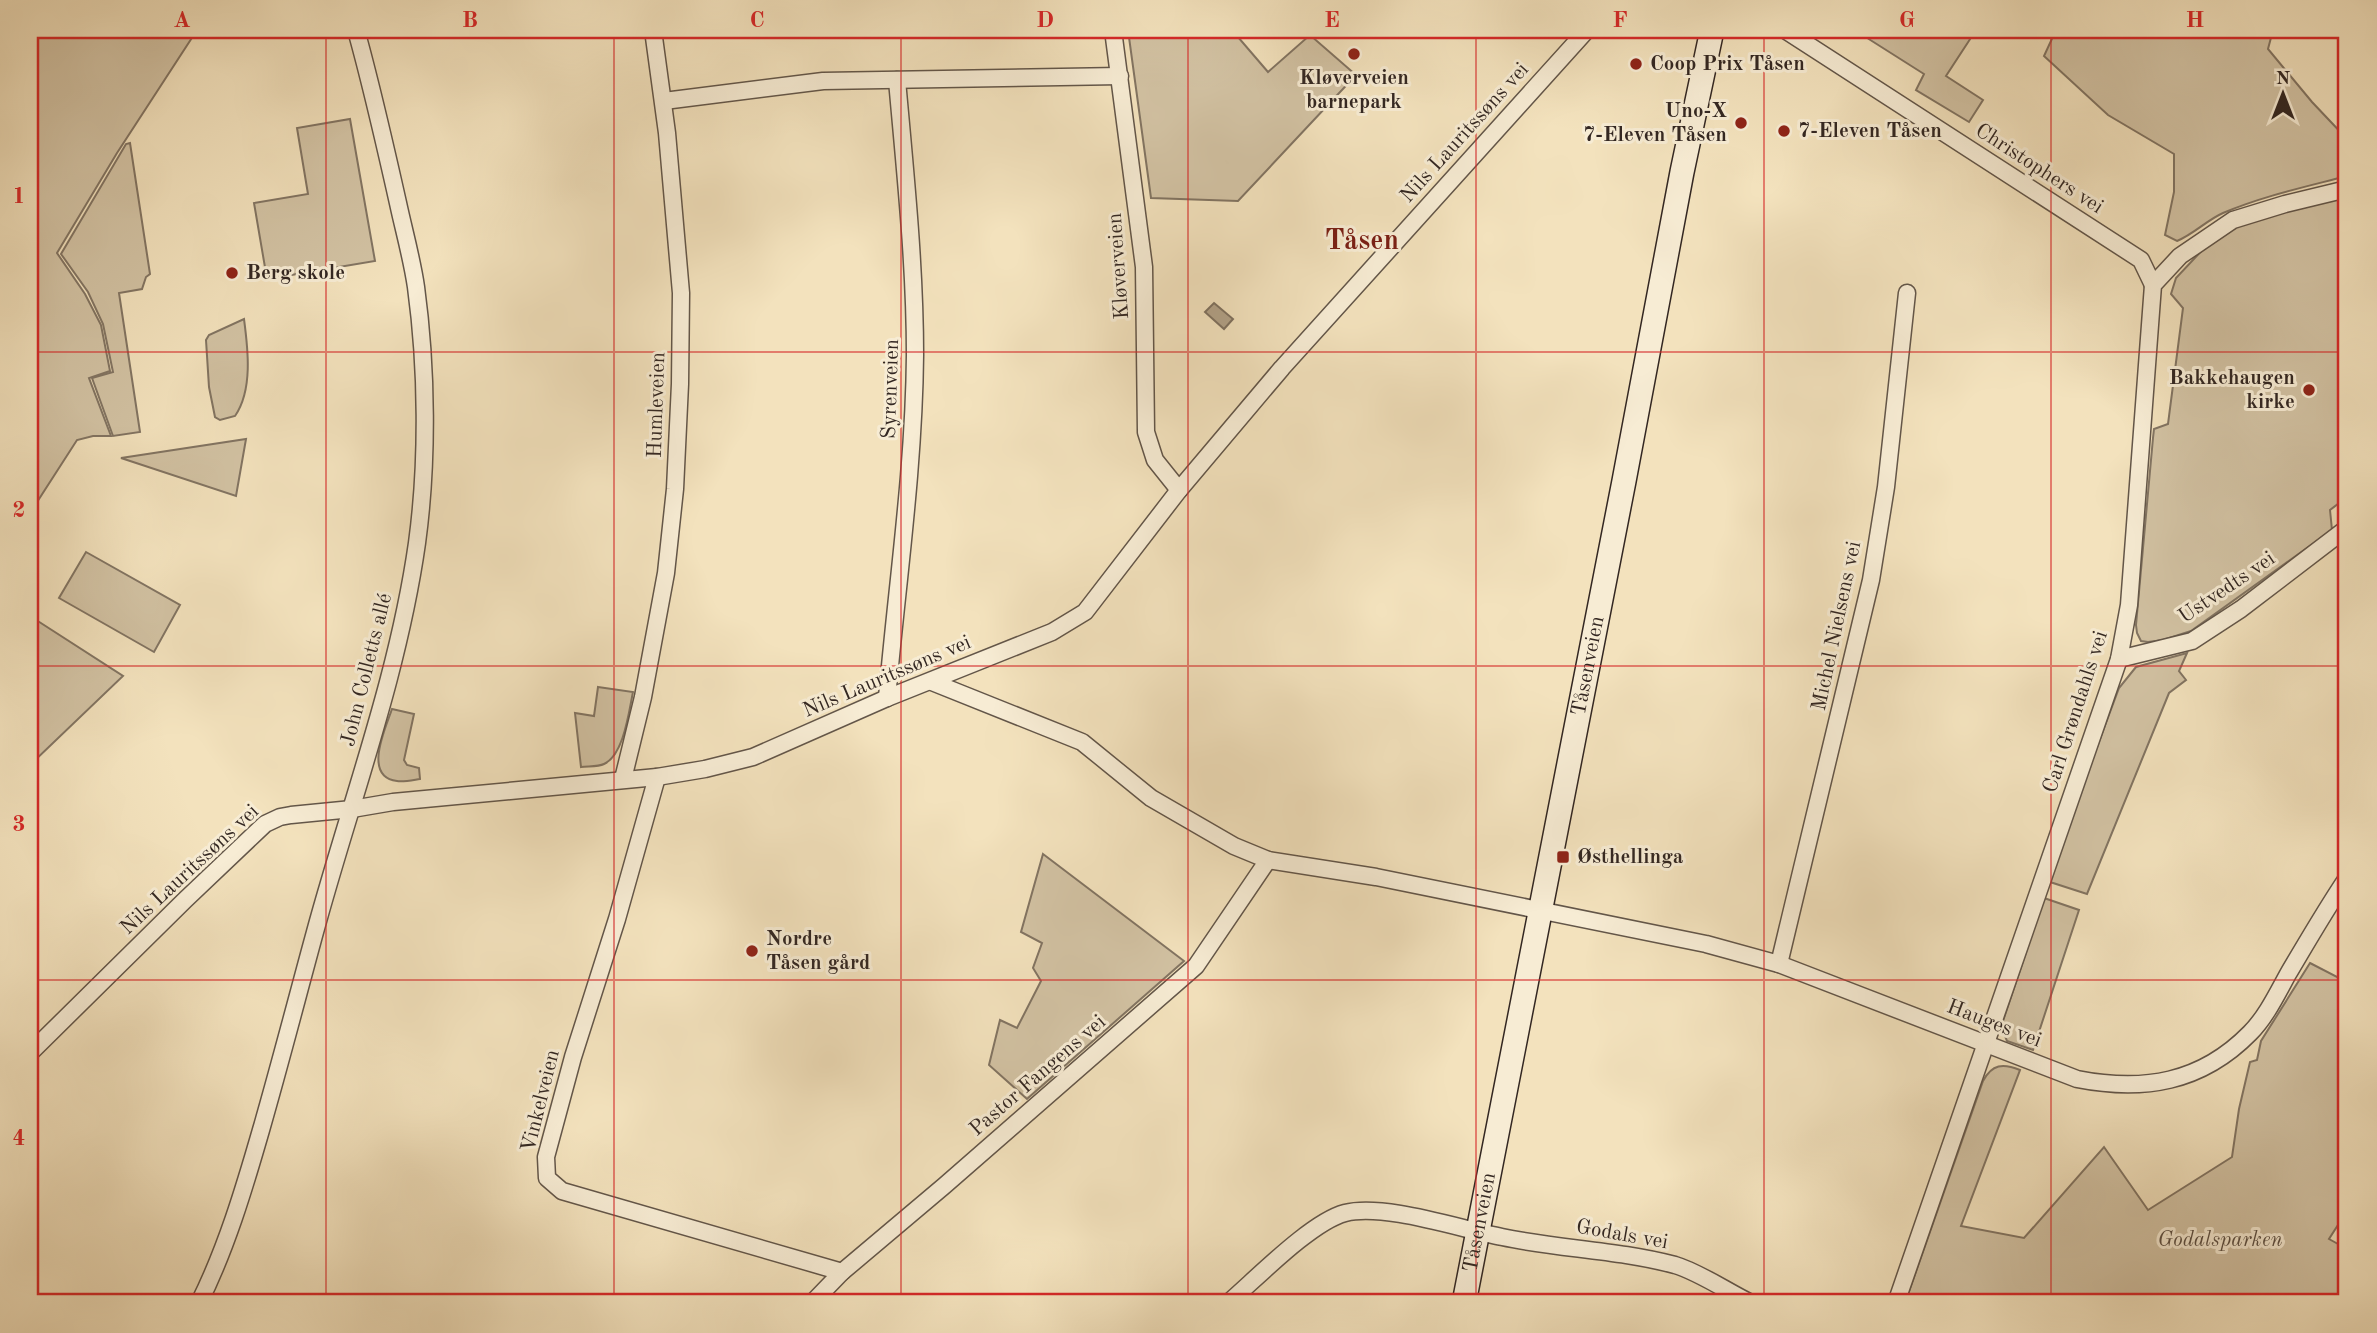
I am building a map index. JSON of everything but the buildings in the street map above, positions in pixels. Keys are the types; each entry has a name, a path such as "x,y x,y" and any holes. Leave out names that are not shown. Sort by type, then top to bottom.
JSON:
{"street":[{"name":"John Colletts allé","path":"199,1303 213,1275 248,1175 329,883 374,734 407,603 417,542 424,458 423,382 415,282 374,93 356,30"},
{"name":"Humleveien","path":"623,779 643,697 666,573 675,489 681,293 664,102 653,30"},
{"name":"Kløverveien","path":"1113,30 1144,267 1146,432 1155,460 1179,491"},
{"name":"Nils Lauritssøns vei","path":"30,1053 265,824 291,815 393,802 657,777 753,757 887,698 1052,632 1085,612 1179,491 1282,368 1587,30"},
{"name":"Tåsenveien","path":"1464,1303 1712,30"},
{"name":"Christophers vei","path":"1785,30 2141,260 2153,285"},
{"path":"664,102 823,81 1120,76"},
{"name":"Syrenveien","path":"887,698 910,460 915,356 912,254 897,80"},
{"path":"2153,285 2180,256 2233,220 2347,189"},
{"name":"Carl Grøndahls vei","path":"1896,1303 2119,659 2129,605 2153,285"},
{"name":"Michel Nielsens vei","path":"1779,964 1871,580 1886,487 1907,293"},
{"name":"Ustvedts vei","path":"2119,659 2192,641 2241,609 2347,528"},
{"path":"932,682 1082,742 1151,798 1234,846 1268,860 1376,877 1539,912"},
{"name":"Vinkelveien","path":"657,777 617,919 573,1057 546,1157 547,1178 562,1191 842,1272"},
{"name":"Pastor Fangens vei","path":"812,1303 842,1272 1196,966 1268,860"},
{"name":"Hauges vei","path":"1539,912 1706,944 1779,964 2077,1079 2110,1085 2149,1084 2184,1075 2213,1063 2251,1032 2273,1002 2329,904 2347,878"},
{"name":"Godals vei","path":"1227,1303 1319,1224 1344,1213 1369,1210 1503,1237 1627,1255 1678,1266 1751,1303"}],"green space":[{"path":"30,30 197,30 117,153 57,253 85,294 101,325 110,371 89,378 111,436 93,436 77,440 30,513"},
{"path":"1128,30 1232,30 1268,72 1310,35 1356,75 1238,201 1151,198"},
{"path":"1867,30 1976,30 1946,76 1983,100 1969,122 1916,90 1924,74 1864,36"},
{"path":"2056,30 2273,30 2268,49 2347,139 2347,176 2238,207 2217,216 2177,241 2165,235 2174,192 2174,154 2108,115 2044,56"},
{"path":"350,119 375,261 267,279 254,203 308,194 297,128"},
{"path":"130,143 150,274 146,277 142,289 119,293 140,432 113,436 92,378 113,372 103,324 88,292 61,254 126,144"},
{"path":"2347,191 2347,497 2330,510 2332,530 2191,631 2163,640 2141,641 2136,625 2154,429 2168,424 2183,308 2171,294 2176,278 2208,244 2246,220"},
{"path":"244,319 248,356 245,394 235,416 220,420 215,417 209,387 206,340 209,335"},
{"path":"246,439 236,496 121,458"},
{"path":"86,552 180,605 154,652 59,598"},
{"path":"30,616 123,676 30,765"},
{"path":"2187,653 2179,671 2186,680 2169,693 2087,894 2047,881 2119,688 2136,667"},
{"path":"598,687 633,692 627,721 621,742 611,759 602,765 581,767 575,713 594,716"},
{"path":"392,709 414,714 404,760 407,765 419,768 420,779 397,781 386,777 381,771 379,750"},
{"path":"1043,854 1184,961 1027,1099 989,1065 1000,1020 1017,1028 1041,981 1033,968 1042,943 1021,932"},
{"path":"2044,898 2079,910 2033,1050 2007,1041 2001,1027"},
{"name":"Godalsparken","path":"2310,963 2347,982 2347,1211 2329,1239 2347,1249 2347,1303 1905,1303 1983,1081 1990,1071 1998,1066 2020,1070 1961,1226 2024,1238 2104,1147 2148,1210 2232,1157 2250,1062 2257,1060 2261,1041"}],"shaded area":[{"path":"1214,303 1233,319 1224,329 1205,312"}],"place":[{"name":"Kløverveien barnepark","path":"1354,54"},
{"name":"Coop Prix Tåsen","path":"1636,64"},
{"name":"Uno-X 7-Eleven Tåsen","path":"1741,123"},
{"name":"7-Eleven Tåsen","path":"1784,131"},
{"name":"Berg skole","path":"232,273"},
{"name":"Bakkehaugen kirke","path":"2309,390"},
{"name":"Østhellinga","path":"1563,857"},
{"name":"Nordre Tåsen gård","path":"752,951"}],"district":[{"name":"Tåsen","path":"1362,242"}]}
